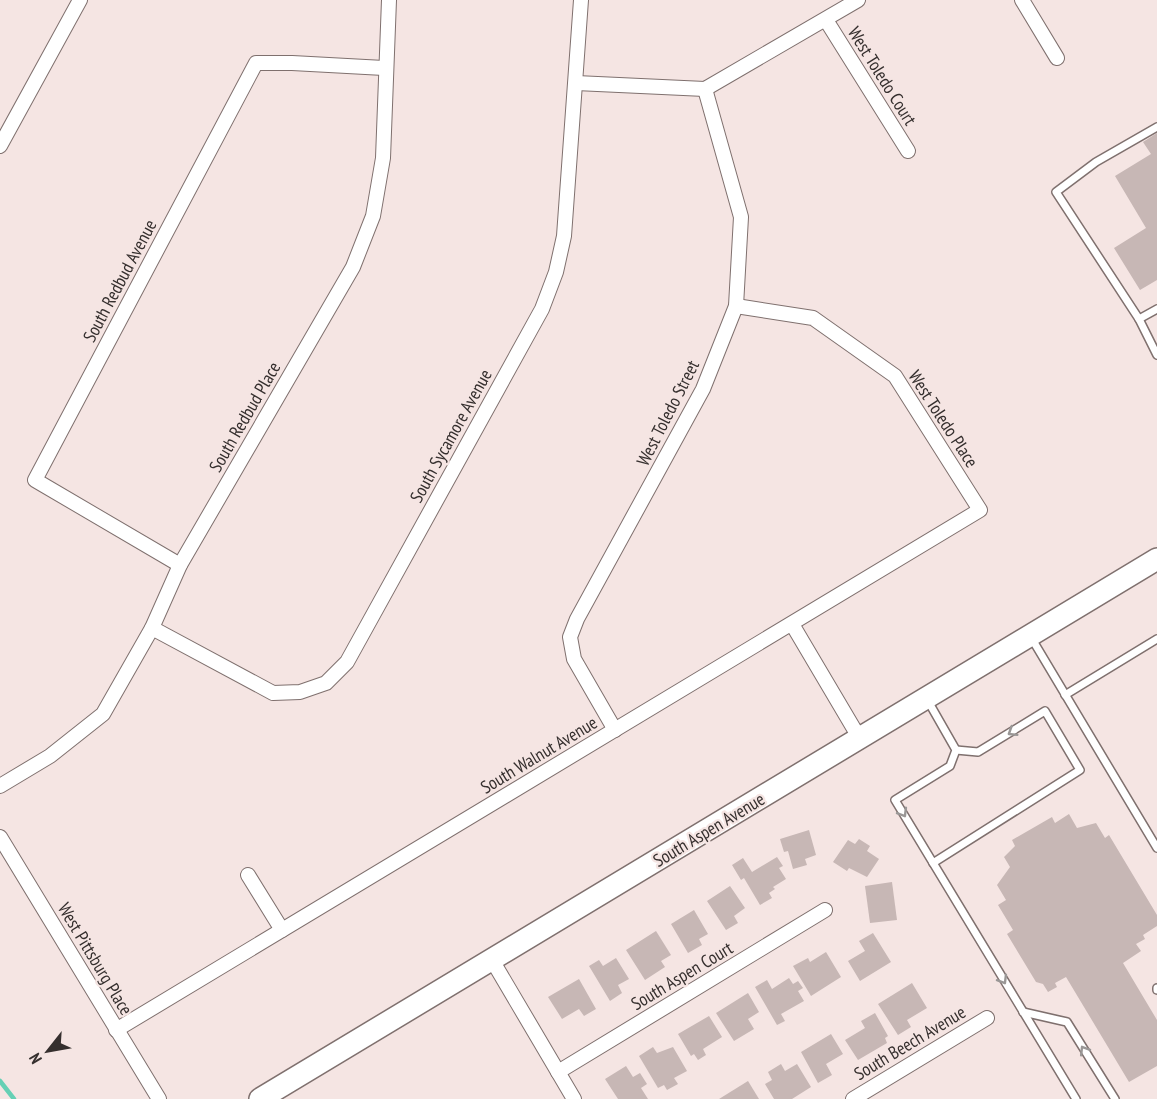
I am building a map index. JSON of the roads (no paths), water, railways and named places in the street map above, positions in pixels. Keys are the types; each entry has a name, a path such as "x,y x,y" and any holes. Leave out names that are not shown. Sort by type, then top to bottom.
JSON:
{"main road":[{"name":"South Aspen Avenue","path":"260,1099 1157,559"}],"street":[{"path":"0,146 80,0"},
{"name":"South Redbud Place","path":"0,786 50,756 103,714 152,628 180,566 352,267 373,216 383,158 384,68 389,0"},
{"name":"South Sycamore Avenue","path":"152,628 273,693 300,692 326,682 347,662 542,309 556,272 564,236 581,0"},
{"path":"576,83 647,84 705,89 858,0"},
{"path":"1022,0 1057,58"},
{"name":"West Toledo Court","path":"826,20 908,151"},
{"name":"South Redbud Avenue","path":"180,566 35,480 256,63 384,68"},
{"name":"West Toledo Street","path":"615,730 574,659 570,637 576,620 703,389 736,306 741,217 705,89"},
{"name":"West Toledo Place","path":"736,306 813,318 895,376 980,510"},
{"name":"South Walnut Avenue","path":"116,1030 980,510"},
{"path":"792,624 860,739"},
{"name":"West Pittsburg Place","path":"0,837 159,1099"},
{"path":"248,875 282,930"},
{"name":"South Aspen Court","path":"558,1072 825,910"},
{"path":"492,960 574,1099"},
{"name":"South Beech Avenue","path":"853,1099 987,1018"}],"lane":[{"path":"1157,127 1096,162 1056,192 1139,319 1157,355"},
{"path":"1139,319 1157,309"},
{"path":"1030,636 1157,847"},
{"path":"1065,695 1157,639"},
{"path":"927,699 956,750"},
{"path":"933,863 1080,770 1045,711 978,752 956,750"},
{"path":"956,750 950,766 895,800 1076,1099"},
{"path":"1023,1012 1067,1022 1116,1099"}],"waterway":[{"path":"0,1081 14,1099"}]}
